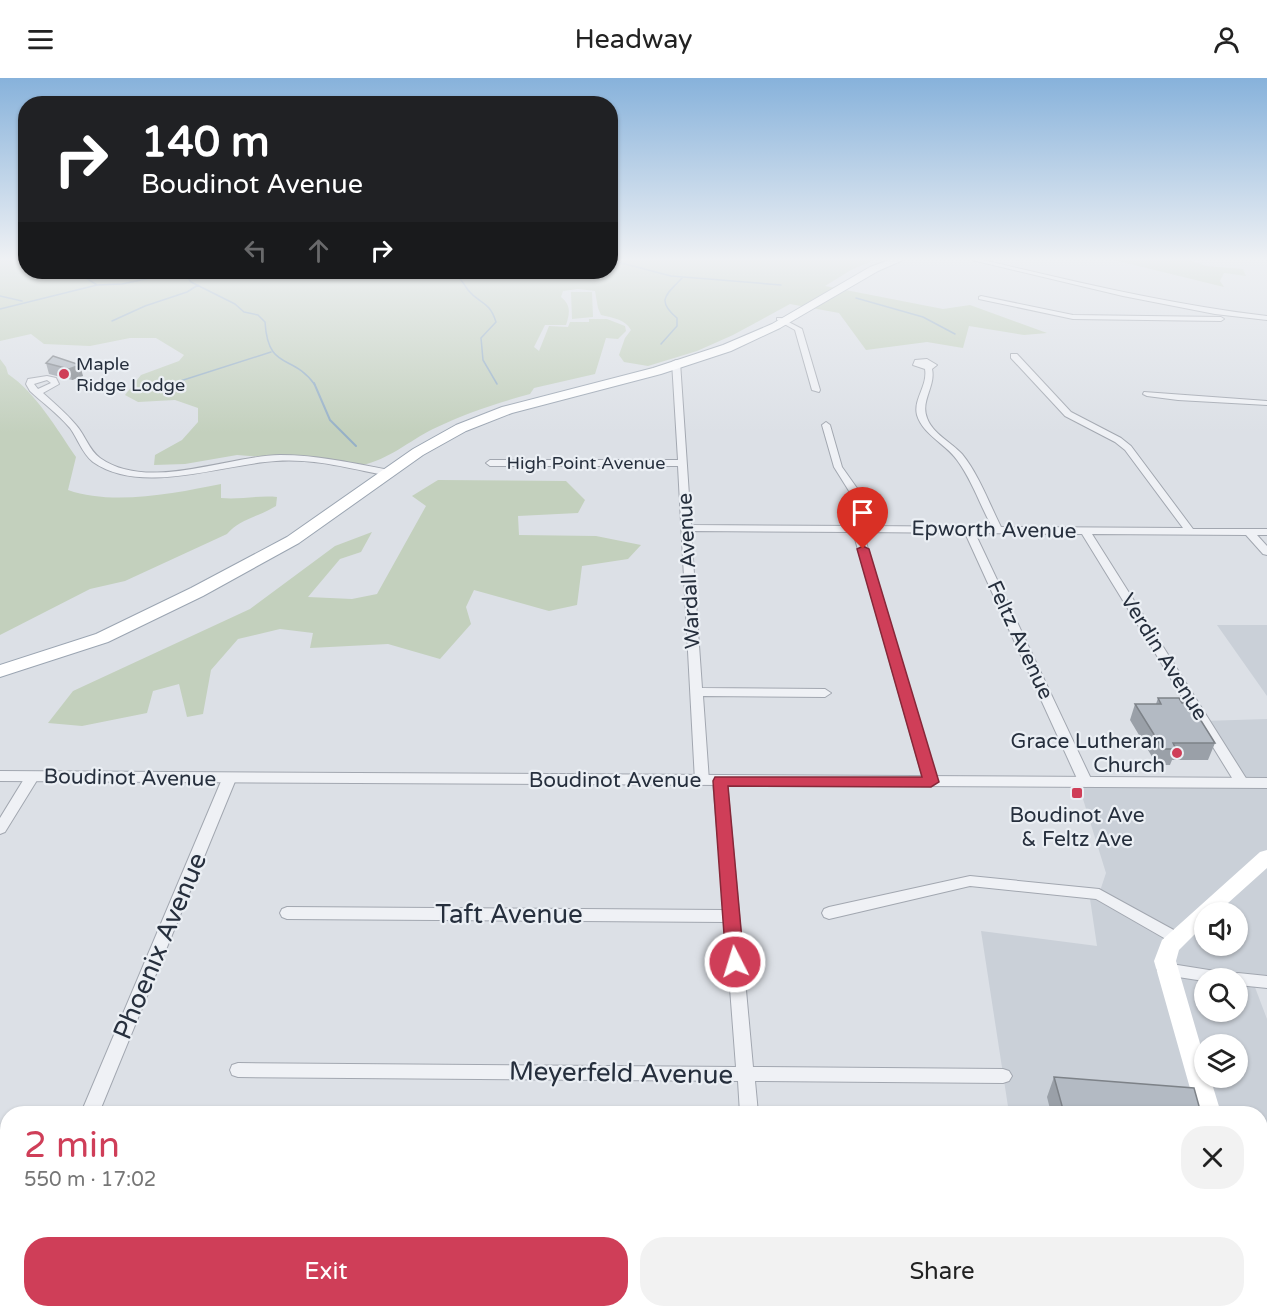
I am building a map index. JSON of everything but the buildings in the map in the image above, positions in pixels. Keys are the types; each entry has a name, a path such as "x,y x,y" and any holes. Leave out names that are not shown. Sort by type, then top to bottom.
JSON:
{"main road":[{"path":"782,320 786,318"},
{"path":"0,663 61,645 135,615 288,535 384,472 438,440 483,418 727,348 786,318"},
{"path":"0,671 102,638 156,613 293,540 384,472"},
{"path":"1216,902 1267,857"},
{"path":"1194,922 1176,938 1166,953 1165,969 1207,1106"}],"street":[{"path":"1147,318 1267,319"},
{"path":"782,320 798,328 816,390"},
{"path":"1014,356 1068,414 1118,440 1128,448 1190,531"},
{"name":"Wardall Avenue","path":"676,364 702,781"},
{"path":"928,368 930,383 921,405 922,417 929,428 963,462 998,530"},
{"path":"37,393 78,432 89,453 98,462 135,473 162,474 274,458 299,457 384,472"},
{"path":"1147,394 1178,399 1263,403 1267,414"},
{"path":"826,425 838,466 854,491 861,529 931,782"},
{"name":"High Point Avenue","path":"490,463 683,463"},
{"name":"Epworth Avenue","path":"686,528 1267,532"},
{"name":"Feltz Avenue","path":"969,530 1086,783"},
{"name":"Verdin Avenue","path":"1085,531 1242,783"},
{"path":"1249,532 1267,552"},
{"path":"697,692 825,693"},
{"name":"Boudinot Avenue","path":"0,776 1265,784"},
{"path":"0,830 32,777"},
{"name":"Phoenix Avenue","path":"93,1106 229,779"},
{"path":"720,781 748,1106"},
{"path":"829,913 970,881 1099,894 1176,938"},
{"name":"Taft Avenue","path":"287,913 731,916"},
{"path":"1165,969 1194,973"},
{"path":"1248,980 1267,982"},
{"name":"Meyerfeld Avenue","path":"238,1070 1004,1076"}],"shaded area":[{"path":"1217,625 1267,625 1267,696"},
{"path":"1267,719 1267,982 1253,982 1267,1019 1267,1106 1008,1106 981,931 1097,946 1089,892 1099,894 1106,873 1078,783 1242,783 1203,721"}],"green space":[{"path":"0,318 568,318 566,325 545,325 534,347 539,351 549,326 568,327 570,322 607,319 625,326 626,331 618,339 606,338 595,374 534,388 530,394 481,409 445,424 390,455 362,465 237,455 185,464 154,465 155,455 182,440 198,422 198,408 175,400 138,402 125,395 141,375 179,361 184,355 156,338 130,338 90,346 44,344 31,334 0,341"},
{"path":"614,318 765,318 697,351 648,366 624,362 619,355 625,338 631,330 622,321"},
{"path":"842,318 1005,318 1047,333 1024,335 969,326 963,348 927,342 866,350"},
{"path":"0,359 8,374 28,391 45,412 76,457 68,490 86,495 124,498 165,494 221,484 221,498 277,497 276,506 243,521 227,534 125,581 90,589 0,635"},
{"path":"438,480 566,481 585,500 578,513 518,516 519,535 596,536 641,545 628,559 582,566 577,605 549,611 474,590 466,607 471,624 440,659 388,644 310,648 313,633 280,629 238,639 211,670 203,714 187,717 179,684 153,691 147,713 82,726 48,723 73,691 250,609 335,546 372,532 361,552 340,559 308,597 352,599 377,594 426,506 412,496"}],"waterway":[{"path":"112,321 119,318"},
{"path":"261,318 265,322 267,338 276,355 307,375 315,385"},
{"path":"494,318 496,322 481,338 483,360 497,384"},
{"path":"661,344 677,326 677,318"},
{"path":"924,318 955,334"},
{"path":"174,383 271,352"},
{"path":"315,385 330,420 356,446"}],"place":[{"name":"Maple Ridge Lodge","path":"64,374"},
{"name":"Grace Lutheran Church","path":"1177,753"},
{"name":"Boudinot Ave & Feltz Ave","path":"1077,793"}],"route":[{"path":"735,962 720,781 931,782 863,549"}]}
